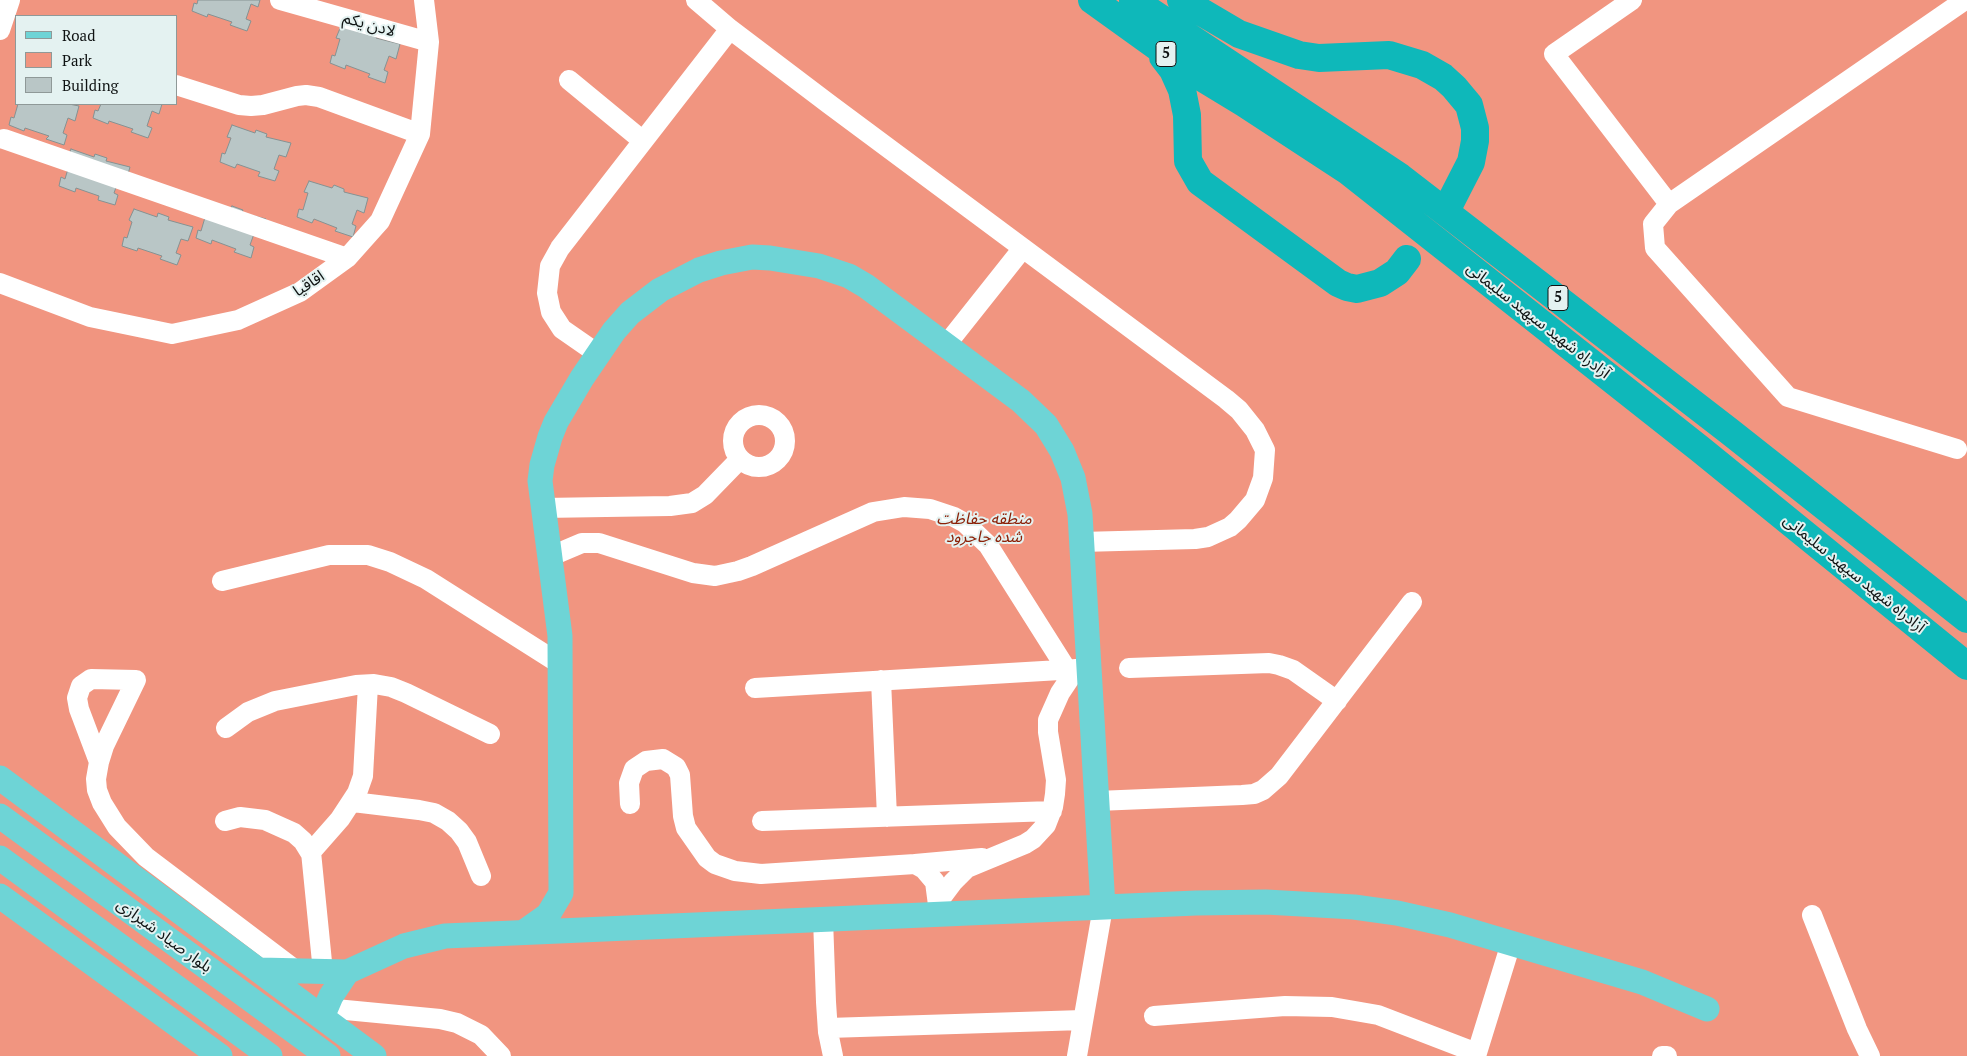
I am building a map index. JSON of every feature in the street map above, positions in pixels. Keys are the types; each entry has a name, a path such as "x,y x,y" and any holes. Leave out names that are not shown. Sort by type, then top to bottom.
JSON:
{"highway":[{"name":"آزادراه شهید سپهبد سلیمانی","path":"1092,0 1188,69 1244,103 1348,172 1700,449 1967,666"},
{"name":"آزادراه شهید سپهبد سلیمانی","path":"1133,0 1400,177 1722,425 1967,619"},
{"path":"1181,0 1239,34 1299,55 1319,58 1389,54 1417,63 1443,78 1454,87 1469,106 1474,118 1475,134 1471,162 1450,203"},
{"path":"1155,46 1173,70 1182,90 1187,115 1188,161 1200,182 1338,283 1347,287 1357,289 1380,283 1397,272 1407,259"}],"main road":[{"path":"524,932 548,915 561,893 559,622 542,508 540,481 542,465 550,438 571,396 598,354 630,313 660,290 708,266 736,259 752,258 799,262 834,270 849,276 888,300 1021,401 1046,425 1062,451 1073,478 1080,514 1081,542 1077,669 1097,801 1103,907"},
{"path":"0,778 260,970 323,1013 374,1056"},
{"name":"بلوار صیاد شیرازی","path":"2,816 328,1056"},
{"path":"0,858 270,1056"},
{"path":"561,893 577,917 602,929"},
{"path":"0,896 218,1055"},
{"path":"260,970 335,972 423,940 445,936 823,919 937,910 1103,907 1230,902 1354,907 1415,917 1450,925 1642,982 1707,1009"},
{"path":"323,1013 337,985 335,972"}],"street":[{"path":"0,30 10,0"},
{"name":"لادن یکم","path":"280,0 429,42"},
{"name":"اقاقیا","path":"0,283 90,317 172,334 238,320 300,292 347,258 380,221 420,134 429,42 424,0"},
{"path":"696,0 730,29 1226,400 1251,424 1265,450 1263,478 1255,500 1238,520 1220,533 1195,540 1081,542"},
{"path":"1632,0 1554,54 1669,204"},
{"path":"1957,449 1788,397 1655,248 1653,224 1669,204 1964,0"},
{"path":"598,354 562,329 556,322 548,303 547,276 550,266 560,248 730,29"},
{"path":"569,80 643,141"},
{"path":"178,86 239,105 251,106 263,105 297,96 312,96 420,134"},
{"path":"4,139 347,258"},
{"path":"946,345 1023,248"},
{"path":"542,508 670,506 692,503 705,494 740,459"},
{"path":"549,557 582,543 599,543 693,573 714,576 752,566 873,512 904,507 930,509 954,517 965,524 988,545 1077,669"},
{"path":"222,581 329,555 368,556 390,562 426,579 560,664"},
{"path":"1097,801 1242,795 1254,794 1263,790 1279,776 1412,602"},
{"path":"1129,668 1279,664 1293,670 1337,701"},
{"path":"755,688 1077,669"},
{"path":"937,910 952,882 967,868 1033,839 1046,826 1056,794 1056,780 1048,732 1048,720 1060,692 1077,669"},
{"path":"882,680 887,817"},
{"path":"311,854 352,802 363,776 368,684"},
{"path":"226,728 248,712 275,700 368,684 391,687 406,693 490,734"},
{"path":"630,804 629,783 634,769 646,761 663,759 670,762 676,767 680,775 683,816 686,828 707,858 715,864 735,871 761,874 991,857"},
{"path":"99,762 96,779 97,790 102,803 117,827 130,842 146,857 298,972"},
{"path":"352,802 419,810 434,813 448,821 467,842 481,876"},
{"path":"762,821 1052,811"},
{"path":"225,821 240,817 254,817 294,833 303,841 311,854 335,972"},
{"path":"915,864 924,868 935,882 937,910"},
{"path":"1077,1056 1103,907"},
{"path":"1812,915 1857,1029 1870,1056"},
{"path":"823,919 828,1028 833,1056"},
{"path":"1154,1016 1285,1006 1332,1006 1378,1015 1476,1055 1511,943"},
{"path":"323,1013 440,1019 457,1023 481,1035 501,1056"},
{"path":"828,1028 1083,1020"},
{"path":"1662,1056 1667,1056"}],"green space":[{"name":"منطقه حفاظت شده جاجرود","path":"0,0 1967,0 1967,1056 0,1056"}],"building":[{"path":"198,0 260,0 258,7 251,4 246,19 251,21 247,31 230,25 232,22 208,14 207,17 192,11 194,3 197,4"},
{"path":"341,26 377,35 376,38 400,44 396,59 389,56 384,70 388,72 385,83 368,77 370,74 346,65 345,69 330,63 332,55 335,56 340,39 336,38"},
{"path":"18,105 79,106 75,121 68,118 63,133 67,135 64,145 46,139 49,136 25,128 24,131 9,125 11,117 14,118"},
{"path":"101,105 162,105 159,114 152,111 147,126 152,128 148,138 131,132 133,129 109,121 108,124 93,118 95,110 98,111"},
{"path":"232,125 255,133 256,130 267,134 266,137 291,143 286,157 279,155 274,169 279,171 275,181 258,176 260,172 237,164 235,168 220,162 222,153 225,154 231,138 227,137"},
{"path":"71,149 94,157 95,154 107,158 106,161 130,167 126,181 119,179 114,193 118,195 115,205 98,200 99,196 76,188 75,192 59,186 61,177 65,179 70,162 66,161"},
{"path":"309,181 332,188 334,185 344,189 344,192 368,198 364,213 357,210 352,224 356,226 353,237 335,231 337,228 314,219 312,223 297,217 299,209 303,210 308,193 304,192"},
{"path":"232,206 243,210 242,213 266,219 262,234 255,231 250,245 254,247 251,258 234,252 236,249 212,240 211,244 196,238 198,230 201,231 206,214 230,209"},
{"path":"134,209 157,217 158,213 169,217 168,220 193,227 188,241 181,239 176,253 181,255 177,265 160,259 162,256 138,248 137,251 122,246 124,237 127,238 132,222 129,220"}]}
